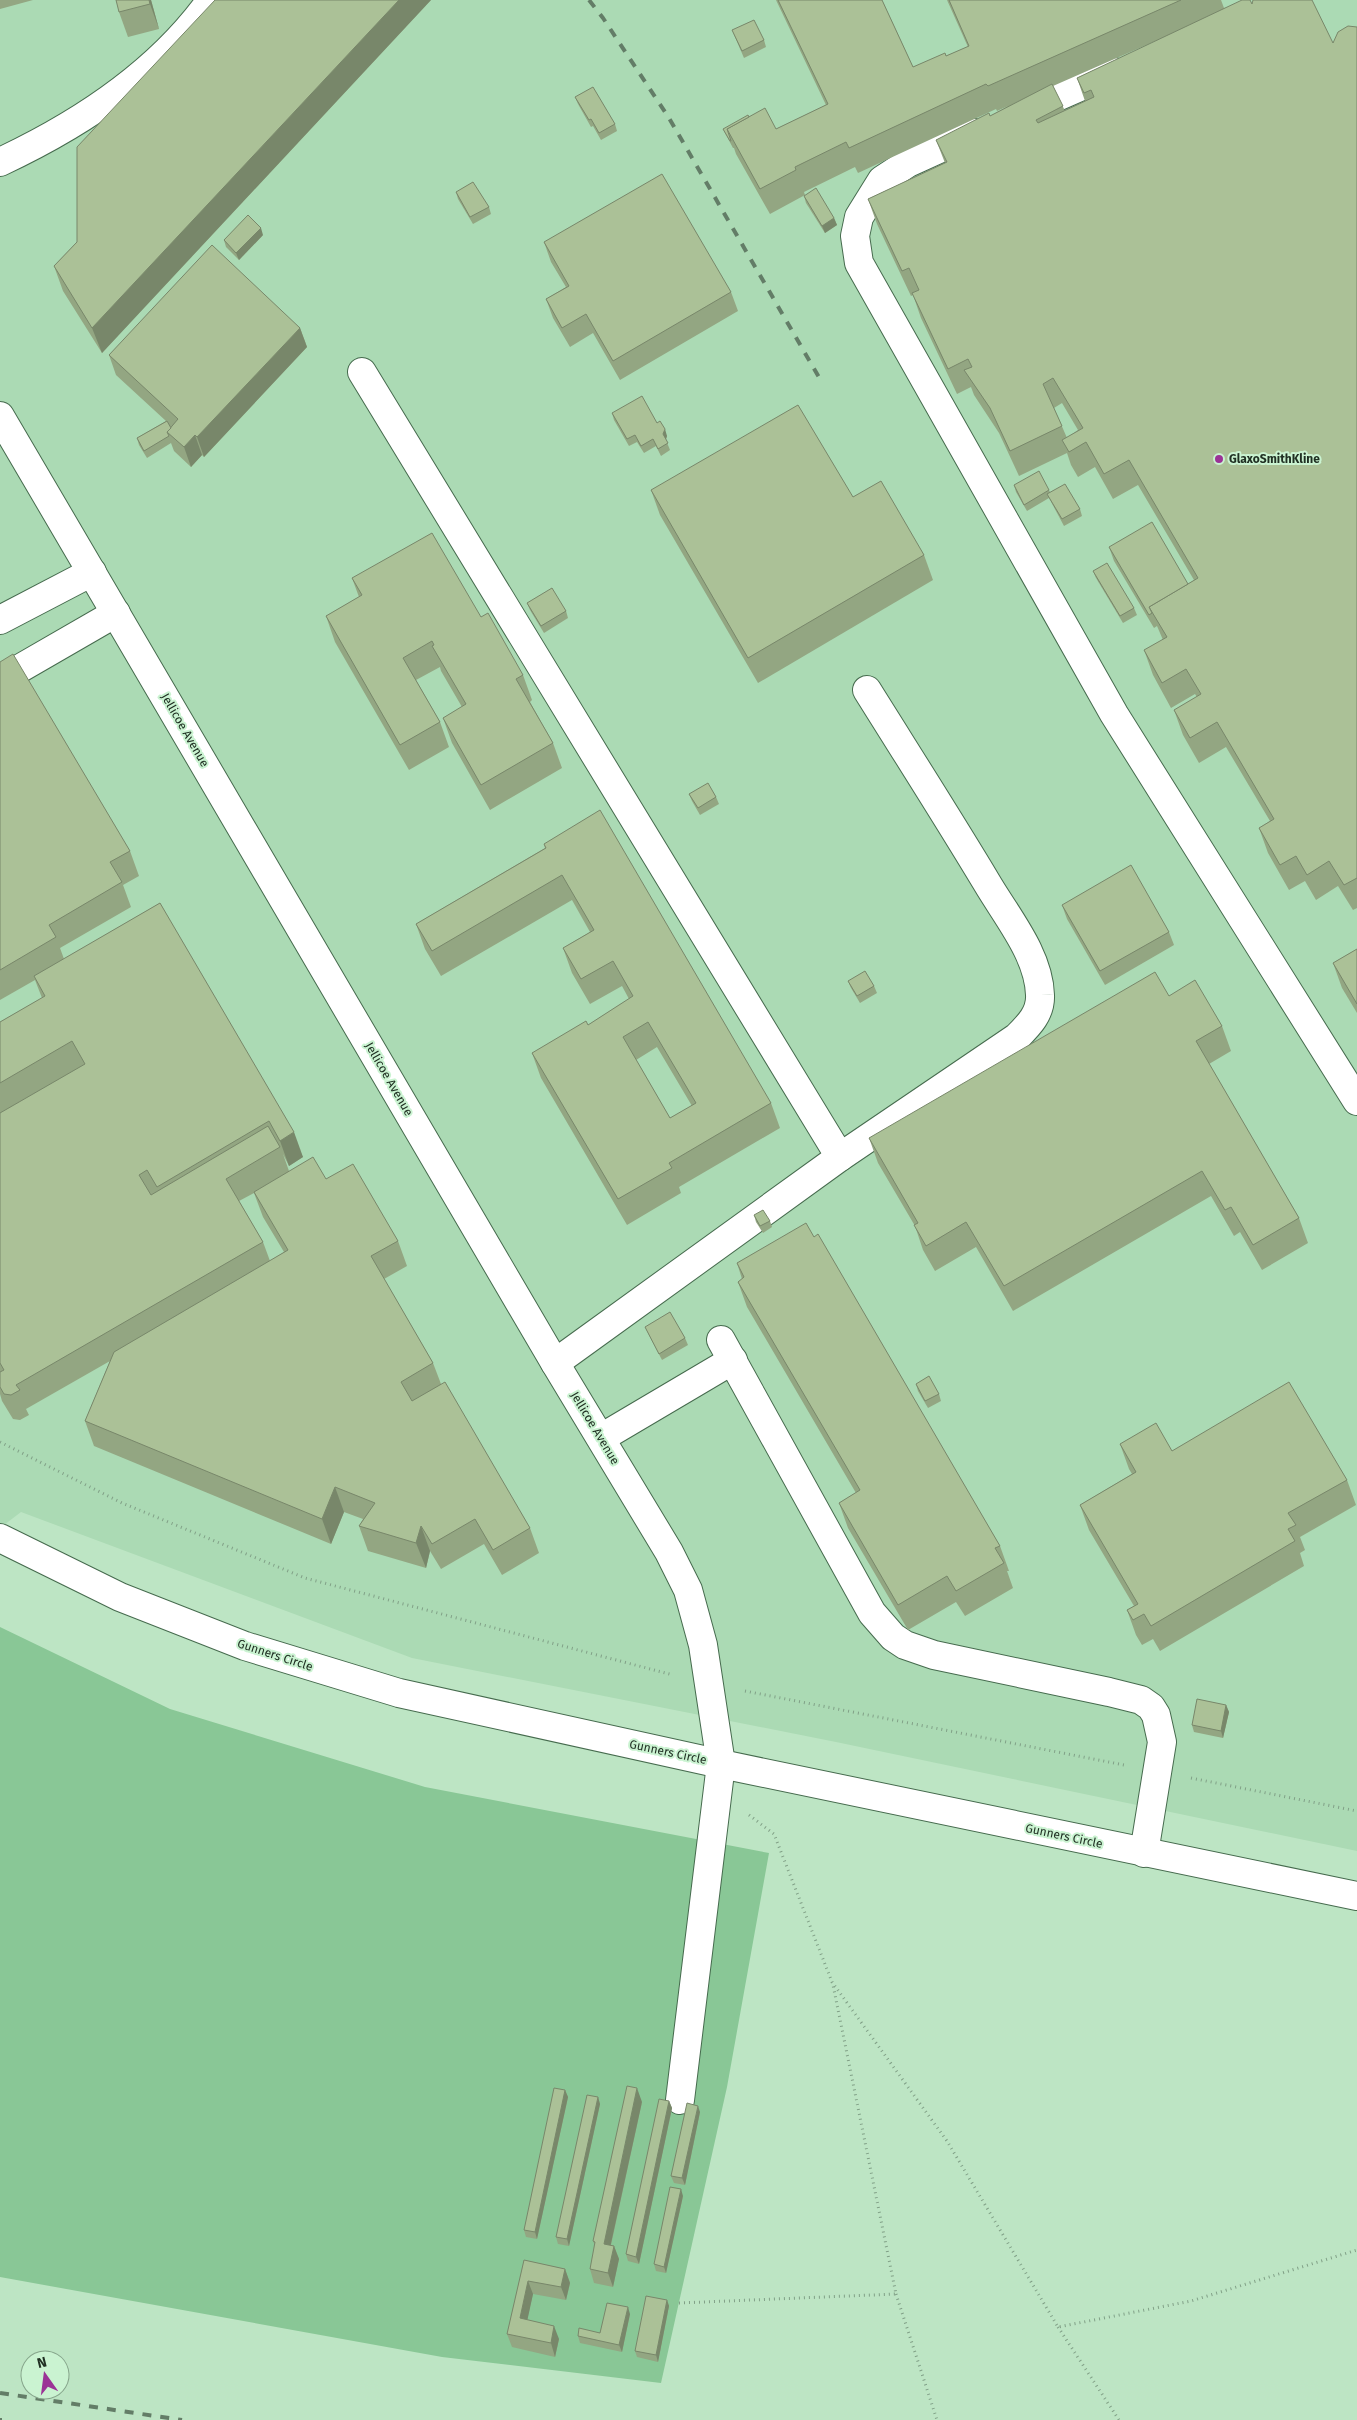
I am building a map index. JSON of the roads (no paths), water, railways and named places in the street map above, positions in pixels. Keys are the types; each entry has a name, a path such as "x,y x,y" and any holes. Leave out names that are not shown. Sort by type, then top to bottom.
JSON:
{"street":[{"path":"0,162 57,134 146,70 202,12 211,0"},
{"path":"1141,60 908,163 882,180 859,217 855,236 860,263 1114,714 1357,1101"},
{"path":"362,372 840,1157"},
{"name":"Jellicoe Avenue","path":"0,416 555,1363 670,1552 688,1590 703,1645 719,1777 680,2100"},
{"path":"0,620 92,572"},
{"path":"0,680 116,613"},
{"path":"555,1363 840,1157 1017,1036 1037,1012 1040,998 1034,967 1026,947 867,690"},
{"path":"601,1438 727,1350 872,1612 893,1637 905,1645 934,1655 1109,1692 1141,1700 1151,1707 1156,1715 1162,1742 1144,1853"},
{"name":"Gunners Circle","path":"0,1538 120,1597 245,1646 399,1693 719,1777 1144,1853 1357,1896"}],"railway":[{"path":"589,0 669,118 820,379"},
{"path":"0,2393 182,2420"}],"place":[{"name":"GlaxoSmithKline","path":"1219,459"}]}
